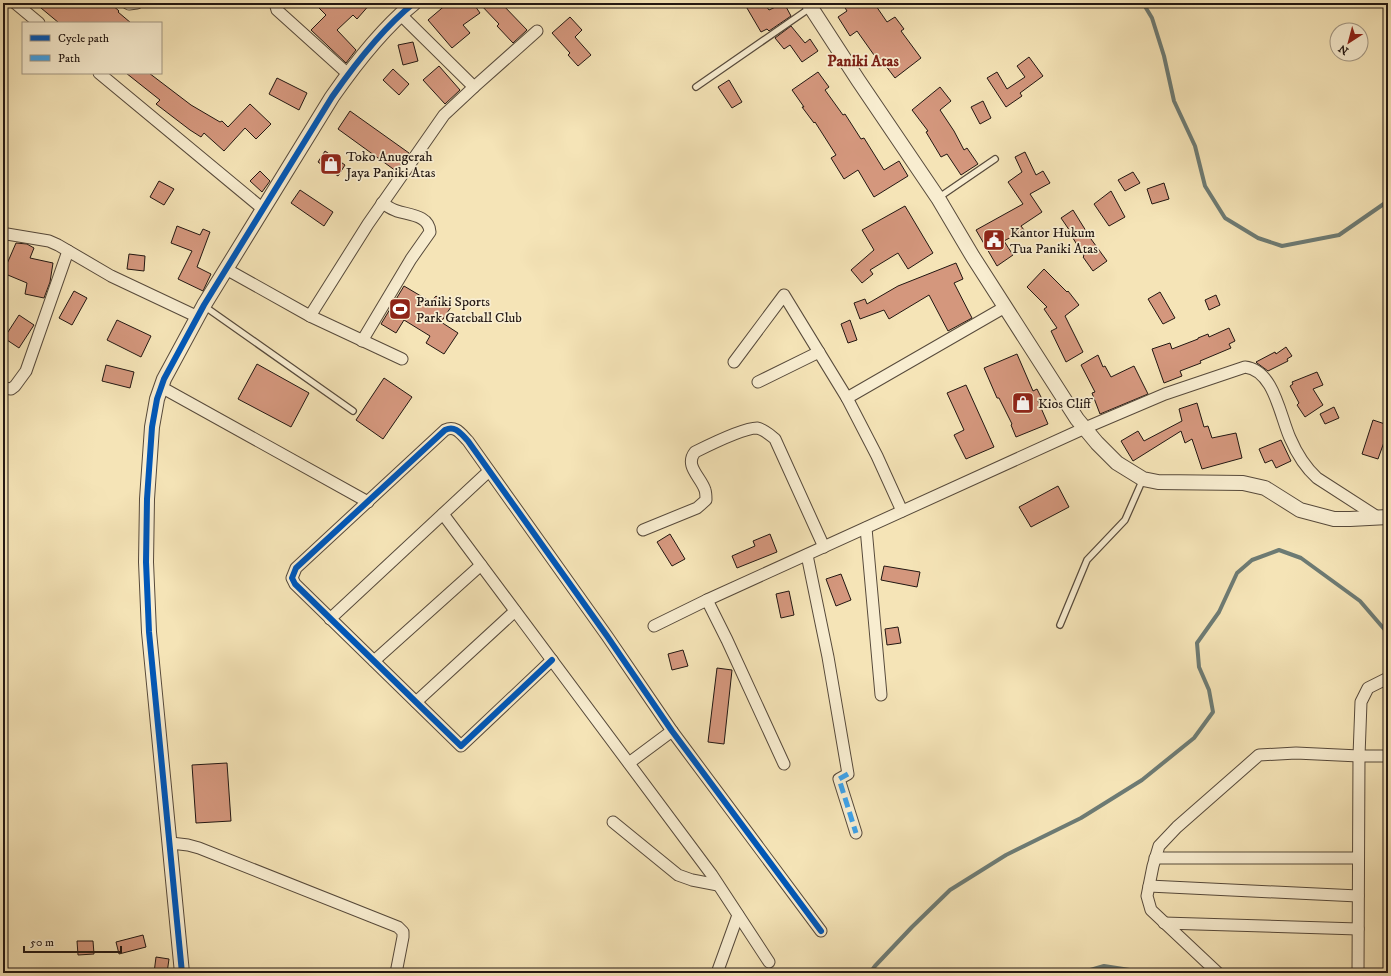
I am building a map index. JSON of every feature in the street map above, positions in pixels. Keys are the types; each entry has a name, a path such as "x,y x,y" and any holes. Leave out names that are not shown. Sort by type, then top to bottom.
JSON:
{"street":[{"path":"15,3 38,22"},
{"path":"127,3 137,3"},
{"path":"275,3 277,10 348,74"},
{"path":"182,973 149,632 146,562 147,499 152,428 157,398 164,379 201,311 332,96 348,74 400,14 414,3"},
{"path":"809,5 938,198 973,257 1039,361 1085,428 1097,443 1117,463 1143,479 1158,482 1243,483 1265,488 1300,510 1334,519 1384,517"},
{"path":"400,14 474,87"},
{"path":"310,316 382,203 444,115 537,31"},
{"path":"100,74 264,209"},
{"path":"362,341 411,259 430,232 429,226 422,218 391,208 382,203"},
{"path":"7,234 49,241 58,244 111,276 201,311"},
{"path":"3,388 11,389 26,371 68,251"},
{"path":"226,269 310,316 402,359"},
{"path":"734,362 784,295 848,398 902,511"},
{"path":"848,398 1005,308"},
{"path":"758,382 819,352"},
{"path":"654,626 707,600 1085,428 1165,394 1242,368 1251,367 1266,377 1290,439 1311,472 1317,478 1384,517"},
{"path":"161,387 368,502"},
{"path":"552,660 461,746 330,619 295,584 292,578 296,568 445,430 450,428 456,429 468,441 489,470 607,636 672,731 821,931"},
{"path":"643,530 697,508 706,500 706,491 692,469 692,456 695,452 736,434 758,428 776,439 824,547"},
{"path":"330,619 489,470"},
{"path":"443,514 718,885 769,962"},
{"path":"866,528 881,695"},
{"path":"806,555 828,657 848,774 839,779 856,832"},
{"path":"374,661 481,565"},
{"path":"707,600 784,764"},
{"path":"416,702 515,611"},
{"path":"1358,973 1359,756 1361,702 1368,688 1388,678"},
{"path":"629,763 672,731"},
{"path":"1218,973 1150,910 1147,896 1159,846 1177,827 1260,755 1296,753 1388,756"},
{"path":"613,822 678,875 692,880 718,885"},
{"path":"170,843 199,848 398,927 403,932 403,937 396,973"},
{"path":"1155,858 1358,858"},
{"path":"1149,886 1358,896"},
{"path":"717,973 738,915"},
{"path":"1164,923 1358,929"}],"lane":[{"path":"696,87 809,5"},
{"path":"938,198 995,159"},
{"path":"201,311 353,411"},
{"path":"1060,626 1087,560 1125,520 1143,479"}],"building":[{"path":"35,3 110,3 130,22 58,22"},
{"path":"314,3 371,3 357,19 353,15 337,30 356,50 346,63 311,30 326,15"},
{"path":"448,3 473,3 480,13 463,25 470,33 452,48 428,20"},
{"path":"479,3 501,3 527,30 513,43 497,26 499,24"},
{"path":"744,3 764,3 769,10 784,3 791,16 769,31 767,29 761,32"},
{"path":"842,3 874,3 887,22 895,17 904,29 901,31 921,58 895,78 876,53 874,55 857,31 850,36 838,17 847,11"},
{"path":"570,17 582,30 575,37 591,55 578,66 568,55 570,53 552,33"},
{"path":"791,26 805,43 810,39 818,51 802,62 790,45 784,49 775,38"},
{"path":"413,42 418,61 403,65 398,45"},
{"path":"1029,57 1043,76 1020,93 1022,96 1006,107 987,78 997,72 1007,89 1025,77 1017,66"},
{"path":"439,66 460,90 445,104 423,80"},
{"path":"393,69 409,84 399,95 383,80"},
{"path":"818,72 829,87 825,90 843,115 845,114 861,139 864,138 884,170 899,161 908,176 874,197 858,170 844,179 831,158 836,155 815,122 814,123 802,107 804,107 792,90"},
{"path":"127,74 150,74 191,105 220,122 222,121 228,127 250,104 271,124 256,139 245,128 224,151 204,133 201,137 156,104 160,100"},
{"path":"277,78 307,93 299,110 269,94"},
{"path":"729,80 742,102 732,108 718,87"},
{"path":"940,87 951,101 940,110 954,131 964,150 967,148 978,164 961,175 947,154 941,157 926,132 928,131 912,110"},
{"path":"983,101 991,118 980,124 971,107"},
{"path":"350,111 409,153 396,171 338,129"},
{"name":"Toko Anugerah Jaya Paniki Atas","path":"325,151 345,165 338,176 318,162"},
{"path":"1025,152 1036,175 1043,171 1050,183 1030,194 1042,212 1021,226 1024,230 1004,241 1013,255 997,266 976,230 1023,204 1008,182 1022,172 1015,157"},
{"path":"260,171 270,181 262,192 250,181"},
{"path":"1133,172 1140,183 1125,191 1118,180"},
{"path":"159,181 174,189 164,205 150,197"},
{"path":"1164,183 1169,199 1152,204 1147,189"},
{"path":"300,190 333,212 324,226 291,203"},
{"path":"1111,191 1125,217 1109,226 1094,204"},
{"path":"905,206 933,253 908,269 898,253 870,270 873,274 862,283 851,270 874,250 862,230"},
{"path":"1073,210 1107,261 1093,271 1083,257 1084,256 1071,235 1072,234 1061,218"},
{"path":"177,226 200,235 203,229 210,232 197,267 211,274 203,291 178,279 192,251 171,243"},
{"path":"16,243 27,244 34,248 30,258 53,263 50,282 44,298 25,294 27,283 3,273"},
{"path":"129,254 145,256 144,271 127,269"},
{"path":"956,263 963,279 954,283 972,318 948,331 929,295 889,319 884,310 860,319 854,303 865,299 867,304 898,286"},
{"path":"1044,269 1067,292 1068,291 1079,305 1065,316 1083,352 1066,362 1051,331 1057,328 1044,309 1047,307 1027,287"},
{"path":"404,286 431,302 436,296 451,307 441,322 458,333 444,354 426,343 430,336 404,320 396,333 381,324"},
{"path":"74,291 87,298 72,325 59,318"},
{"path":"1160,292 1175,318 1163,324 1148,299"},
{"path":"1216,295 1220,305 1209,310 1205,300"},
{"path":"19,315 34,325 19,348 4,338"},
{"path":"117,320 151,336 141,357 107,340"},
{"path":"850,320 857,340 848,343 841,324"},
{"path":"1229,328 1235,341 1229,344 1231,348 1200,361 1201,363 1180,371 1182,376 1164,383 1152,349 1170,343 1172,349 1208,334 1209,337"},
{"path":"1286,347 1292,356 1287,359 1288,361 1268,371 1256,362 1275,352 1276,354"},
{"path":"1017,354 1033,391 1037,389 1042,399 1038,401 1048,424 1016,437 1011,425 1012,424 999,398 997,398 984,368"},
{"path":"1098,355 1103,367 1105,366 1111,377 1134,366 1148,394 1100,414 1092,393 1095,392 1081,365"},
{"path":"257,364 309,393 291,427 238,399"},
{"path":"106,365 134,372 130,388 102,381"},
{"path":"1317,372 1323,385 1313,389 1323,405 1305,417 1297,405 1299,403 1290,386 1293,384 1292,382"},
{"path":"384,378 412,397 383,439 356,420"},
{"path":"966,385 994,447 966,459 954,435 964,430 947,393"},
{"path":"1197,403 1204,427 1208,426 1212,438 1236,433 1242,458 1202,469 1192,439 1185,443 1181,431 1133,461 1121,441 1138,431 1144,441 1182,421 1179,409"},
{"path":"1334,407 1339,418 1325,424 1320,414"},
{"path":"1373,420 1388,425 1388,431 1378,459 1362,454"},
{"path":"1281,440 1291,461 1276,468 1272,460 1265,463 1259,449"},
{"path":"1058,486 1069,507 1031,527 1019,507"},
{"path":"670,534 685,559 672,566 657,542"},
{"path":"770,534 777,552 737,568 732,556 755,546 753,541"},
{"path":"884,566 920,572 917,587 881,580"},
{"path":"841,574 851,600 836,606 826,579"},
{"path":"789,591 794,615 781,618 776,594"},
{"path":"898,627 901,643 887,645 885,629"},
{"path":"683,650 688,666 672,670 668,654"},
{"path":"717,668 732,670 724,744 708,742"},
{"path":"227,763 231,821 196,823 192,765"},
{"path":"143,935 146,947 119,954 116,942"},
{"path":"77,941 93,941 94,954 78,955"},
{"path":"156,957 169,959 167,973 154,973"}],"waterway":[{"path":"1143,3 1152,18 1164,56 1174,101 1195,146 1205,186 1225,218 1258,238 1282,246 1339,235 1388,201"},
{"path":"870,973 912,927 950,890 1006,855 1081,818 1142,780 1194,738 1213,712 1209,690 1199,667 1197,643 1219,612 1237,573 1252,560 1279,550 1301,558 1360,601 1385,630 1388,630"},
{"path":"1080,973 1104,966 1149,973"}],"marked path":[{"path":"848,774 839,779 856,833"}],"cycle path":[{"path":"182,973 149,632 146,562 147,499 152,427 157,399 164,379 204,305 332,97 370,47 392,23 414,3"},
{"path":"552,660 461,746 295,584 292,578 296,568 445,430 455,429 458,431 468,441 607,636 672,731 821,931"}],"place":[{"name":"Toko Anugerah Jaya Paniki Atas","path":"331,164"},
{"name":"Kantor Hukum Tua Paniki Atas","path":"994,240"},
{"name":"Paniki Sports Park Gateball Club","path":"400,309"},
{"name":"Kios Cliff","path":"1023,403"}],"district":[{"name":"Paniki Atas","path":"863,60"}]}
